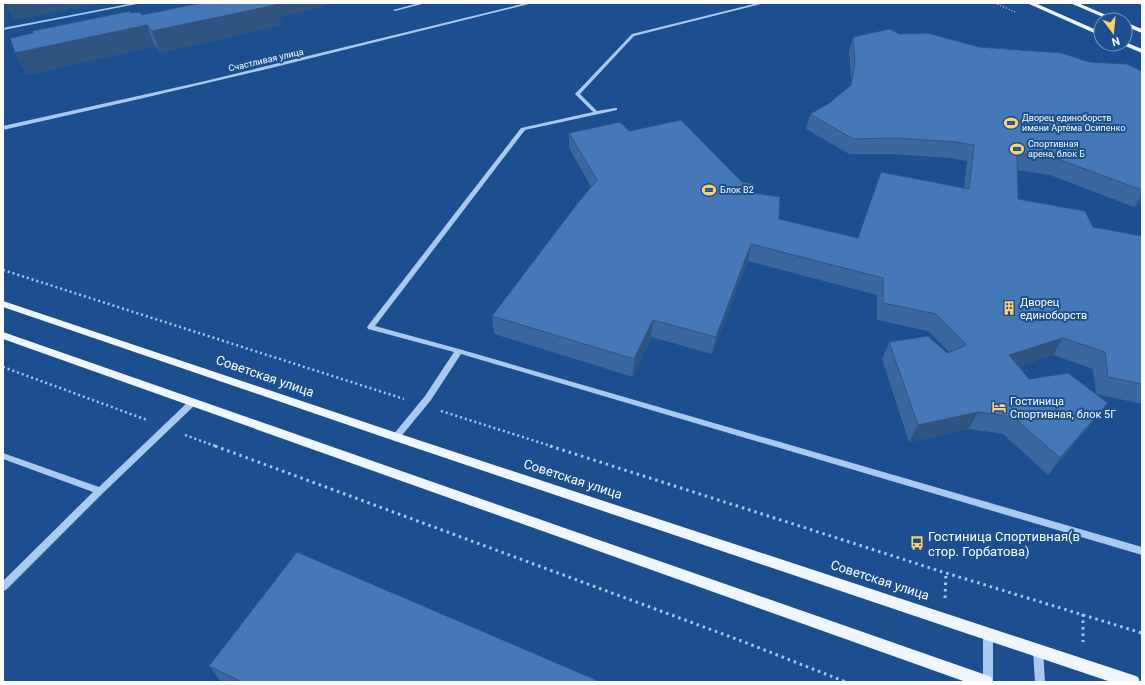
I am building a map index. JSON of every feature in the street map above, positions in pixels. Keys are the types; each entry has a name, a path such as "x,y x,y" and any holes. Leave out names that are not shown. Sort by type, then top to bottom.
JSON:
{"main road":[{"path":"1030,3 1093,31"},
{"path":"1073,3 1095,12"},
{"name":"Советская улица","path":"3,304 396,437 1133,682"},
{"path":"3,335 987,682"}],"street":[{"path":"3,29 140,3"},
{"path":"395,10 424,3"},
{"name":"Счастливая улица","path":"3,128 359,46 531,3"},
{"path":"596,113 577,94 633,35 764,3"},
{"path":"615,109 522,129 370,327 459,351 1142,551"},
{"path":"396,437 422,404 459,351"},
{"path":"3,587 193,402"},
{"path":"3,456 100,491"},
{"path":"987,682 988,634"},
{"path":"1038,650 1040,682"}],"path":[{"path":"3,270 946,573 1142,633"},
{"path":"3,367 739,640 846,682"},
{"path":"945,601 946,573"},
{"path":"1083,614 1083,646"}],"building":[{"path":"201,3 274,3 276,5 152,31 147,25 15,53 10,38 33,33 32,31 130,11 131,13 139,12 142,15"},
{"path":"889,29 900,34 928,33 979,47 1062,53 1089,62 1127,64 1142,71 1142,190 1058,159 1017,153 1018,199 1085,211 1093,227 1142,236 1142,384 1108,377 1105,352 1063,338 1009,355 1029,379 1068,373 1108,403 1060,458 1013,417 978,412 918,425 889,342 928,336 947,353 967,345 936,314 883,303 883,278 751,244 716,337 653,320 634,359 492,316 597,180 569,133 620,122 629,131 681,120 742,182 755,184 754,193 780,197 779,219 858,238 881,172 969,189 974,145 956,142 896,138 853,139 810,114 828,104 851,85 855,64 853,37"},
{"path":"297,552 601,682 242,682 209,666"}],"place":[{"name":"Дворец единоборств имени Артёма Осипенко","path":"1011,123"},
{"name":"Спортивная арена, блок Б","path":"1017,149"},
{"name":"Блок В2","path":"709,190"},
{"name":"Дворец единоборств","path":"1009,308"},
{"name":"Гостиница Спортивная, блок 5Г","path":"999,407"},
{"name":"Гостиница Спортивная(в стор. Горбатова)","path":"917,543"}]}
